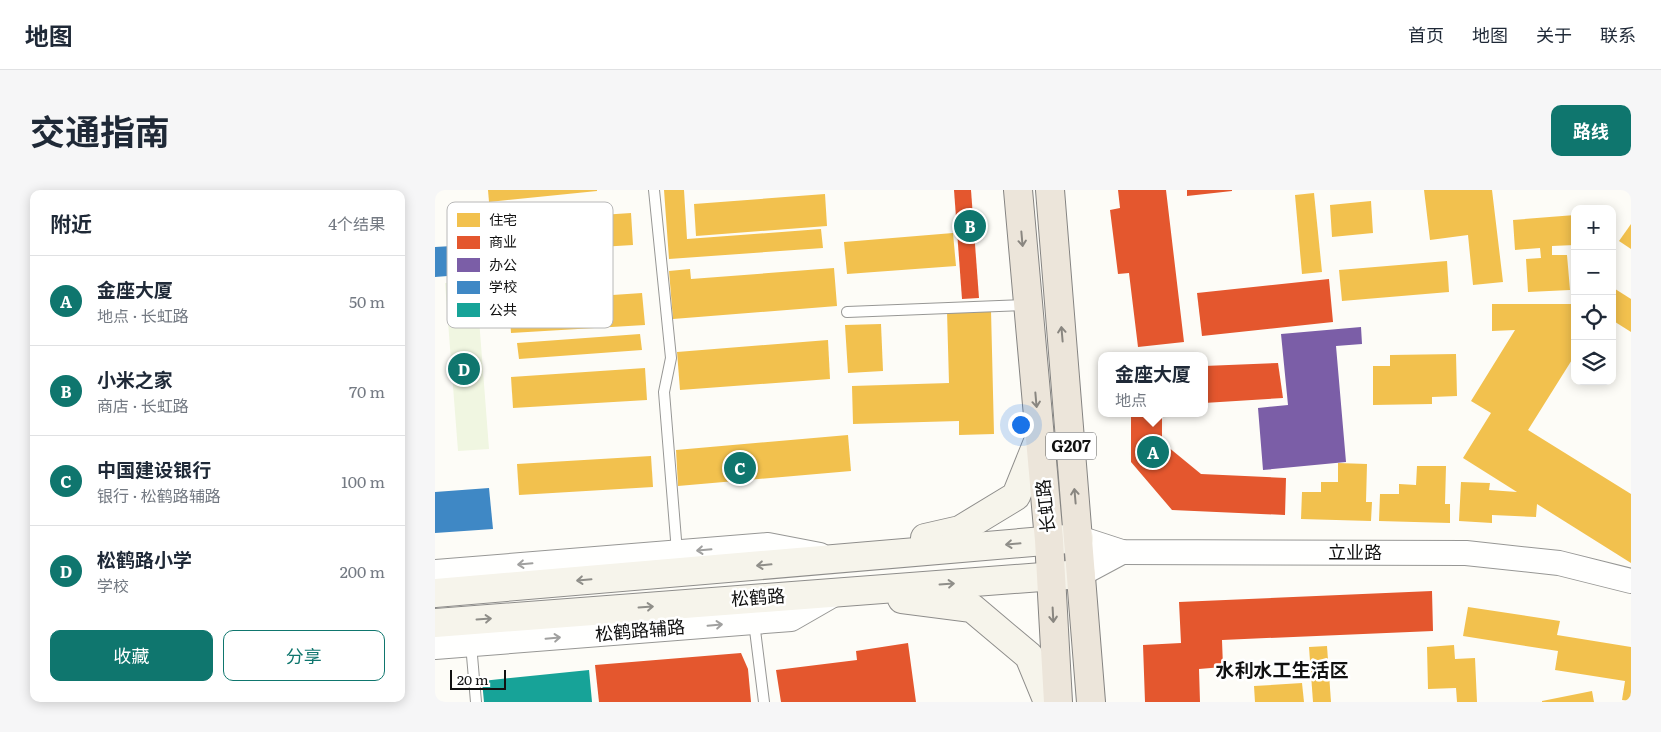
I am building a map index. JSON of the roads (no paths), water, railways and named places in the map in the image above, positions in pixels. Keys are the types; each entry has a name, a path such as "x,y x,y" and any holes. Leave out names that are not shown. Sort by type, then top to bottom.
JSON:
{"highway":[{"name":"长虹路","path":"1018,190 1049,540 1058,702"},
{"name":"长虹路","path":"1050,190 1091,702"}],"main road":[{"path":"839,558 960,530 1016,496 1039,439"},
{"name":"松鹤路","path":"435,593 493,577 839,558 1079,538"},
{"name":"松鹤路","path":"435,623 1081,574"},
{"path":"839,592 972,608 1029,656 1048,702"}],"street":[{"name":"立业路","path":"1079,538 1122,552 1466,554 1559,563 1630,579"},
{"path":"435,572 493,577 677,552 768,545 839,558"},
{"path":"1081,574 1122,552"},
{"name":"松鹤路辅路","path":"435,647 791,619 839,592"}],"lane":[{"path":"654,190 671,358 664,392 677,552"},
{"path":"847,312 1028,304"},
{"path":"754,622 764,702"},
{"path":"471,644 476,702"}],"place":[{"name":"小米之家","path":"970,226"},
{"name":"松鹤路小学","path":"464,369"},
{"name":"金座大厦","path":"1153,452"},
{"name":"中国建设银行","path":"740,468"}],"district":[{"name":"水利水工生活区","path":"1282,670"}]}
